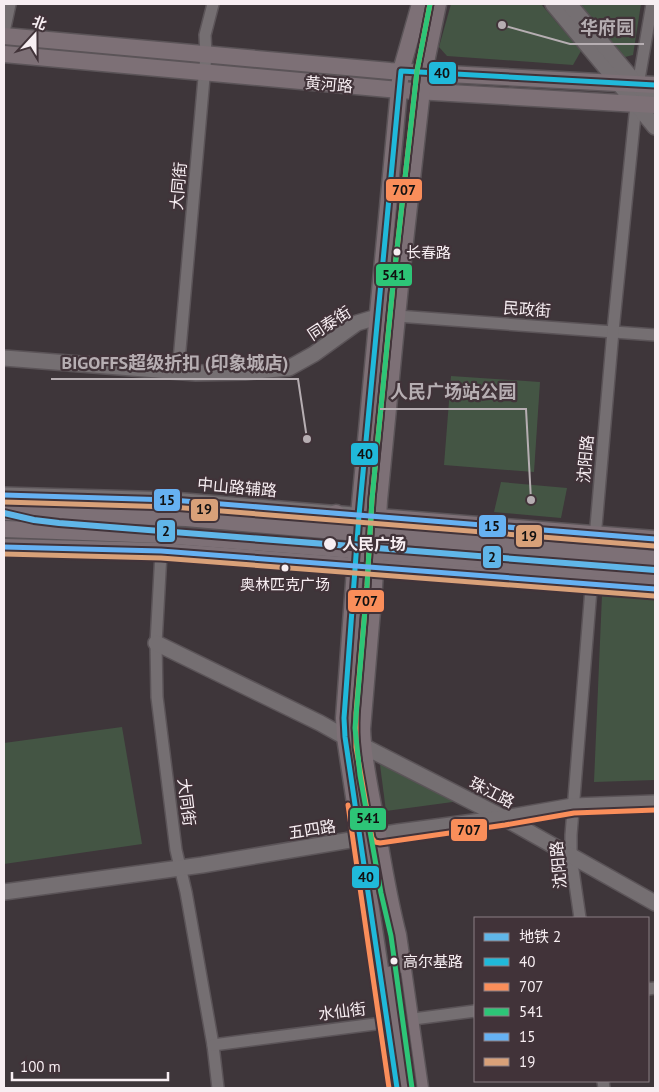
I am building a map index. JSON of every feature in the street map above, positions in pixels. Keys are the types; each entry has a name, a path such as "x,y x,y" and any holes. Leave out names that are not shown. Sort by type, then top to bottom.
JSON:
{"main road":[{"path":"396,1088 345,737 359,515 399,90 402,71 420,4"},
{"path":"420,1088 399,942 378,836 363,746 362,714 397,316 421,92 438,4"},
{"path":"553,4 655,127"},
{"path":"569,4 655,105"},
{"name":"黄河路","path":"4,34 206,55 402,71 655,85"},
{"name":"黄河路","path":"4,54 421,92 655,105"},
{"name":"同泰街","path":"4,358 196,373 245,372 290,368 314,354 357,322 377,317 397,316"},
{"name":"中山路辅路","path":"4,495 159,499 378,517"},
{"path":"4,512 163,517 377,534 592,569 655,589"},
{"path":"336,513 358,533"},
{"path":"378,517 655,539"},
{"path":"4,529 356,558 592,569 655,574"},
{"path":"4,547 162,543 333,564 356,558"},
{"path":"592,569 655,559"},
{"path":"156,643 345,737"},
{"name":"珠江路","path":"363,746 504,818 655,903"},
{"name":"五四路","path":"4,892 181,868 398,832 504,818 573,806 655,803"},
{"path":"393,917 392,974 408,1088"},
{"path":"373,920 392,974"}],"street":[{"path":"4,34 10,4"},
{"name":"大同街","path":"178,372 206,55 205,35 213,4"},
{"name":"沈阳路","path":"580,917 570,856 573,806 613,331 638,85 652,4"},
{"name":"民政街","path":"397,316 655,335"},
{"name":"大同街","path":"163,517 156,643 157,697 176,850 186,892 213,1044 218,1088"},
{"name":"水仙街","path":"213,1044 474,1011"}],"green space":[{"path":"451,4 541,4 581,51 573,65 447,56 439,47"},
{"path":"579,4 641,4 633,55 625,57"},
{"path":"451,376 540,382 534,472 444,465"},
{"path":"501,482 567,488 561,518 494,512"},
{"path":"602,595 655,599 655,780 594,782"},
{"path":"122,727 142,844 4,864 4,743"},
{"path":"379,757 460,801 386,811"}],"metro line":[{"name":"2","path":"4,513 34,520 59,523 655,570"}],"transit line":[{"name":"707","path":"430,4 417,71 393,285 372,499 367,586 356,713 356,747 372,838 375,842 380,843 574,813 655,810"},
{"name":"541","path":"412,1088 391,936 381,893 360,775 355,728 372,499 393,285 417,71 430,4"},
{"name":"40","path":"397,1088 345,737 344,718 359,515 401,71 655,85"},
{"name":"15","path":"4,495 172,500 655,539"},
{"name":"19","path":"4,502 172,507 654,546"},
{"name":"15","path":"4,547 161,551 655,589"},
{"name":"19","path":"4,554 161,558 654,596"},
{"name":"707","path":"348,805 389,1088"}],"place":[{"name":"华府园","path":"502,25"},
{"name":"长春路","path":"397,252"},
{"name":"BIGOFFS超级折扣 (印象城店)","path":"307,439"},
{"name":"人民广场站公园","path":"531,500"},
{"name":"人民广场","path":"330,544"},
{"name":"奥林匹克广场","path":"285,568"},
{"name":"高尔基路","path":"394,961"}]}
